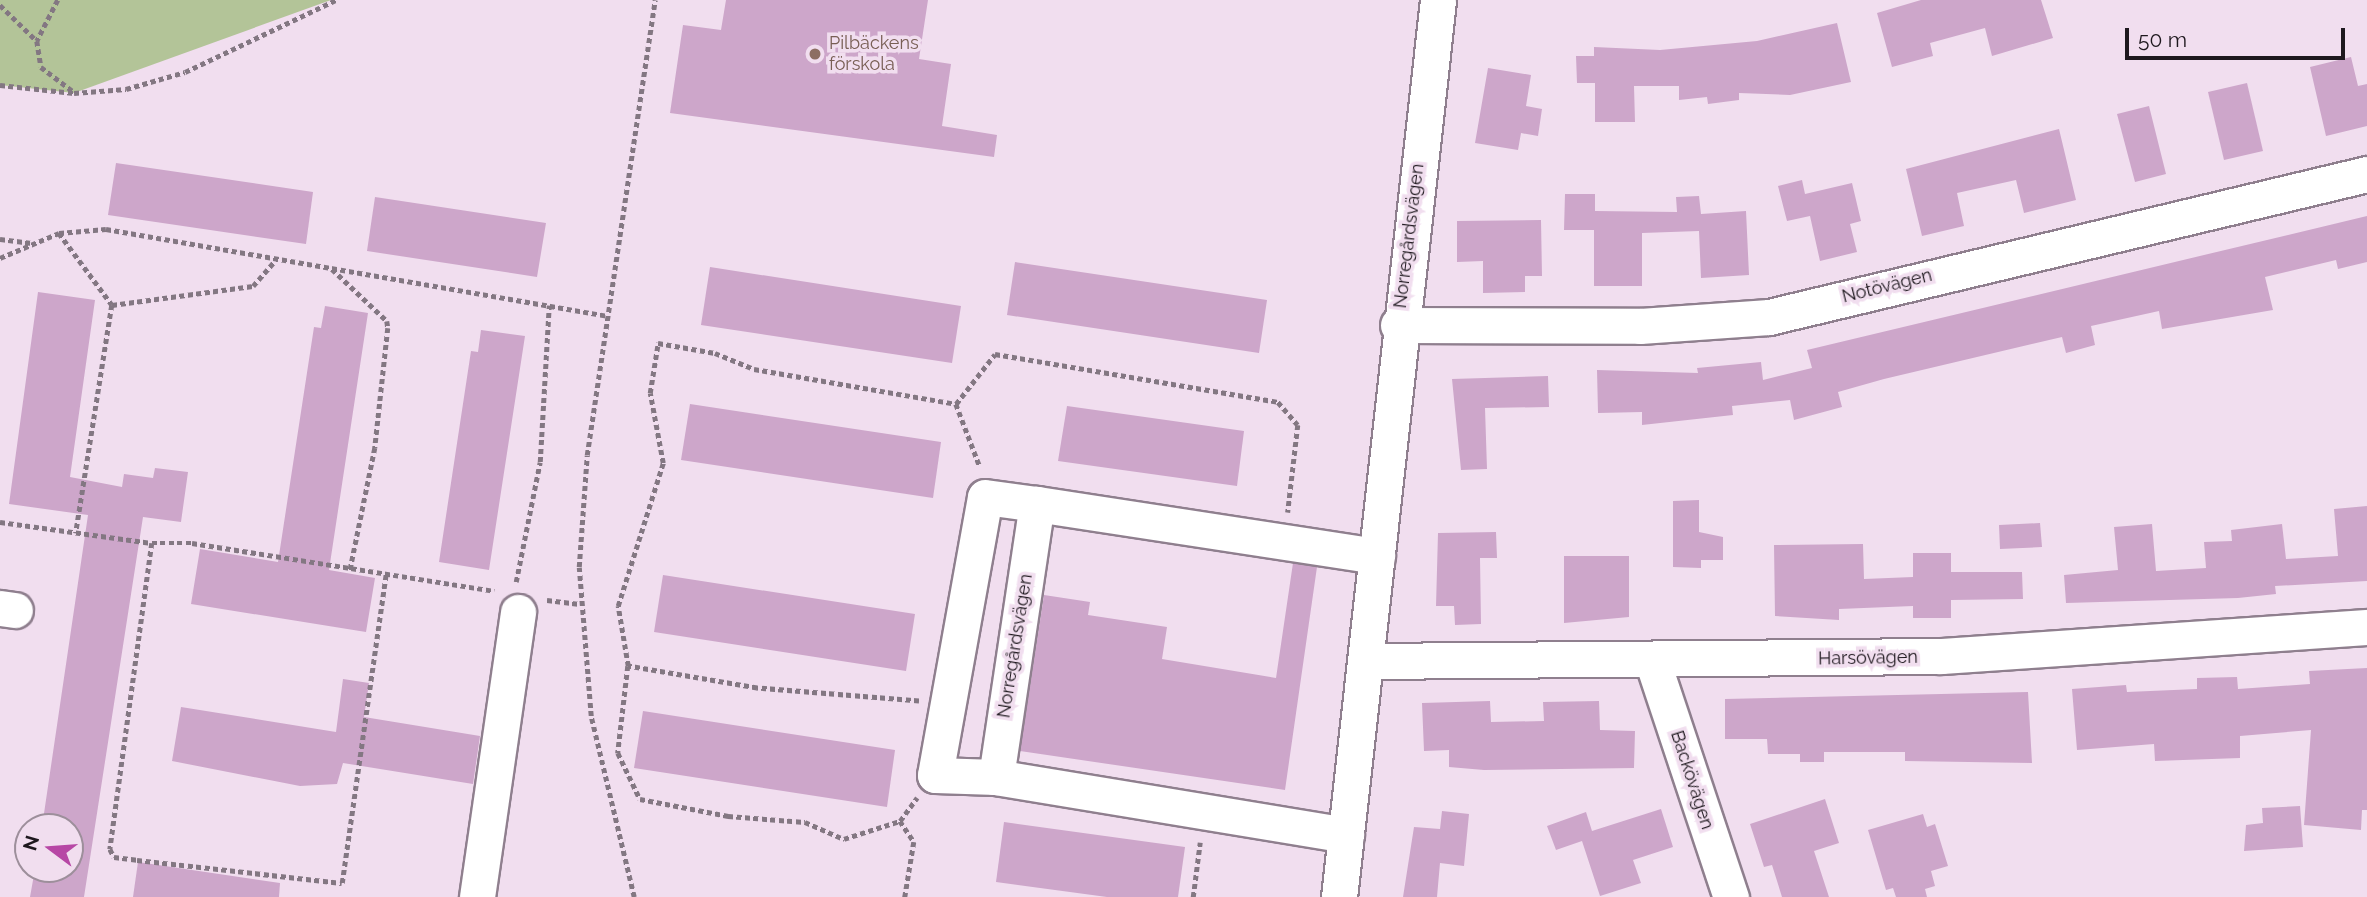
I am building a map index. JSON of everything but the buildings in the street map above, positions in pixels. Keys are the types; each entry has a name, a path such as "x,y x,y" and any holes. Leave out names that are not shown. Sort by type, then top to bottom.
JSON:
{"street":[{"name":"Norregårdsvägen","path":"1339,897 1367,661 1398,325 1438,0"},
{"name":"Notövägen","path":"1398,325 1640,326 1769,317 2367,174"},
{"path":"1346,835 996,777 935,775 985,497 1377,556"},
{"name":"Norregårdsvägen","path":"996,777 1037,503"},
{"path":"477,897 516,604"},
{"name":"Harsövägen","path":"1367,661 1653,663 1941,656 2367,627"},
{"name":"Backövägen","path":"1653,663 1731,897"}],"path":[{"path":"58,0 37,41 41,67 74,93"},
{"path":"0,85 74,93 127,89 185,72 336,0"},
{"path":"634,897 591,716 580,604 587,455 655,0"},
{"path":"0,5 37,41"},
{"path":"0,258 59,233 106,229 608,316"},
{"path":"59,233 111,304 76,533"},
{"path":"0,239 33,243"},
{"path":"111,304 253,286 276,260"},
{"path":"331,268 388,328 375,448 350,571"},
{"path":"516,604 523,527 540,462 549,305"},
{"path":"935,775 900,821 844,839 805,822 728,816 640,799 618,753 628,666 620,596 663,463 650,393 657,343 715,353 754,369 956,404"},
{"path":"956,404 995,354 1278,402 1298,425 1285,542"},
{"path":"956,404 978,450 985,497"},
{"path":"0,522 152,543 192,543 350,571 386,572 516,604 580,604"},
{"path":"152,543 110,849 114,857 137,860 342,883 386,572"},
{"path":"628,666 757,688 947,704"},
{"path":"1194,897 1204,812"},
{"path":"900,821 914,842 905,897"}],"green space":[{"path":"0,0 331,0 74,93 0,85"}],"place":[{"name":"Pilbäckens förskola","path":"815,54"}]}
